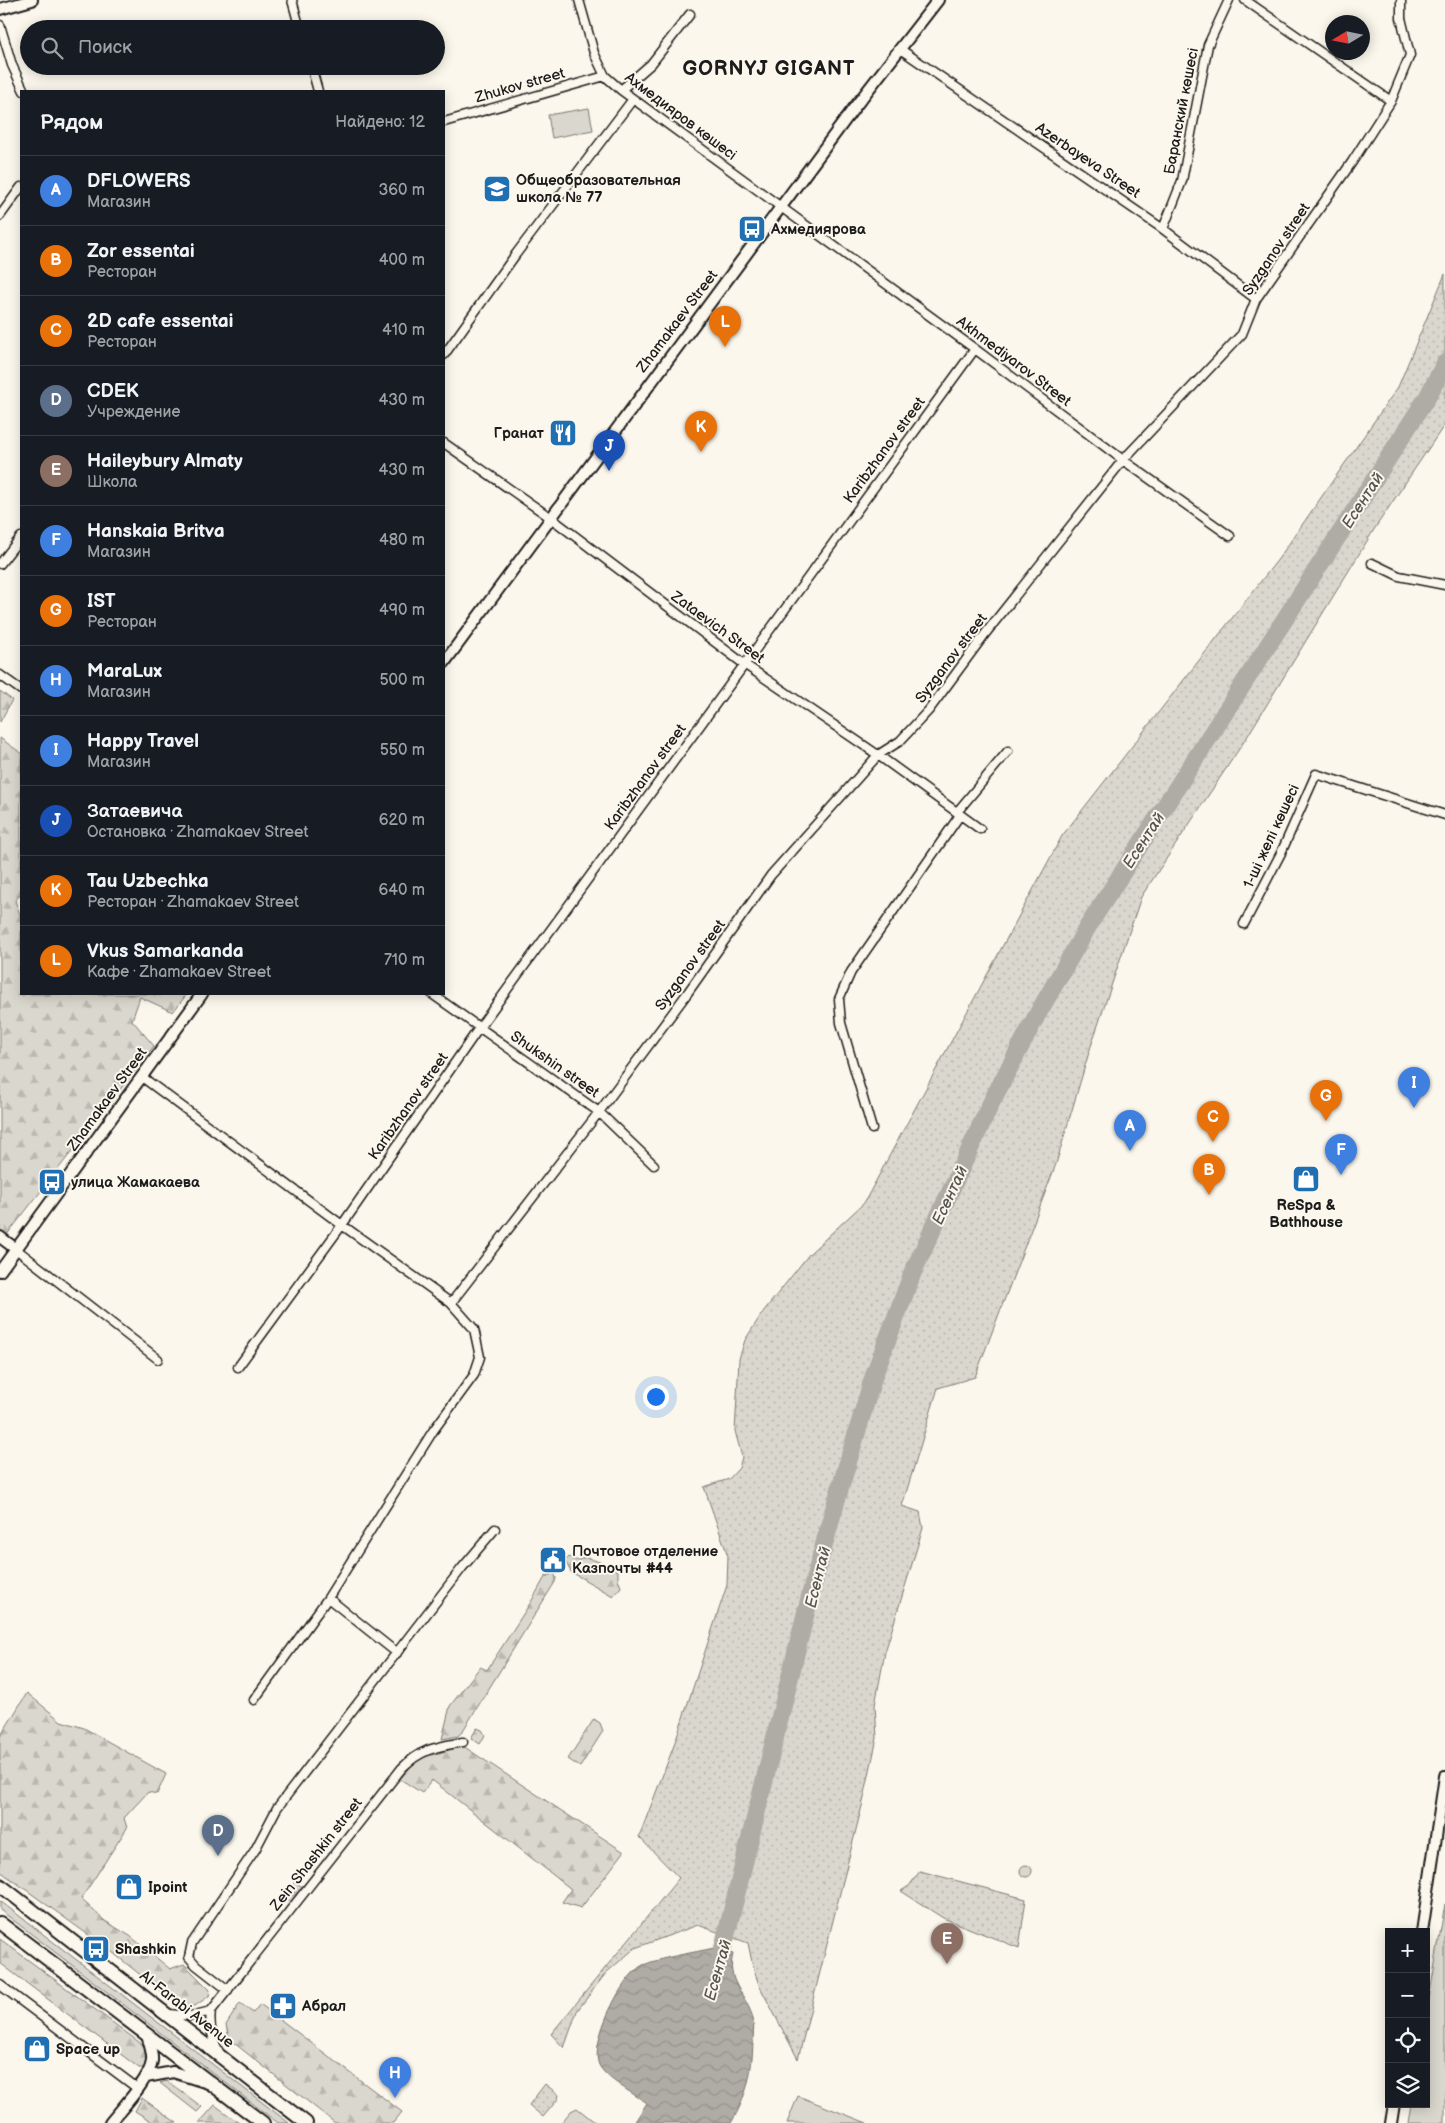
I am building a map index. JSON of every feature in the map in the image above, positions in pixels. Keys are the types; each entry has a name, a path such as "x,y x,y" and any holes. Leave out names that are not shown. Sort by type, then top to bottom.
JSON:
{"main road":[{"name":"Al-Farabi Avenue","path":"0,1885 306,2123"},
{"path":"0,1923 263,2123"}],"street":[{"path":"0,9 32,0"},
{"path":"292,0 298,20"},
{"name":"Ахмедияров көшесі","path":"579,0 594,53 605,76 633,99 781,207"},
{"name":"Zhamakaev Street","path":"445,662 781,207 938,0"},
{"name":"Баранский көшесі","path":"1163,229 1182,181 1208,45 1229,0"},
{"path":"1244,0 1391,101"},
{"name":"Syzganov street","path":"450,1303 599,1112 771,876 878,755 900,741 929,710 985,634 1123,460 1242,334 1256,299 1352,162 1391,101 1410,55 1401,18 1401,0"},
{"path":"621,90 651,64 690,14"},
{"path":"0,25 12,65 24,90"},
{"name":"Azerbayeva Street","path":"900,49 1163,229 1256,299"},
{"path":"314,75 318,90"},
{"name":"Zhukov street","path":"445,122 605,76"},
{"path":"445,354 516,254 633,99"},
{"path":"0,216 20,188"},
{"name":"Akhmediyarov Street","path":"781,207 976,349 1123,460 1230,536"},
{"name":"Karibzhanov street","path":"238,1367 342,1225 479,1028 976,349"},
{"name":"Zataevich Street","path":"445,444 551,518 744,664 878,755 980,829"},
{"path":"0,564 20,538"},
{"path":"1372,563 1399,576 1445,585"},
{"path":"0,675 20,689"},
{"path":"872,1129 840,1023 839,999 851,972 958,813 1008,750"},
{"name":"1-ші желі көшесі","path":"1244,924 1281,853 1316,774 1445,815"},
{"name":"Zhamakaev Street","path":"0,1271 201,995"},
{"name":"Shukshin street","path":"433,995 599,1112 654,1166"},
{"path":"142,1077 450,1303 474,1329 480,1357 474,1375 433,1432 328,1598 254,1700"},
{"path":"0,1237 158,1359"},
{"path":"228,1990 196,1965 190,1957 192,1943 255,1850 277,1808 495,1528"},
{"path":"328,1598 397,1653"},
{"name":"Zein Shashkin street","path":"211,2011 402,1768 414,1756 435,1748 463,1742"},
{"path":"1423,1928 1445,1776"},
{"path":"0,1986 137,2088"},
{"path":"167,2014 191,2016 211,2011 209,2021 211,2032 223,2058"},
{"path":"110,2123 146,2077 152,2058 147,2034"},
{"path":"146,2077 173,2072 211,2084"},
{"path":"1391,2123 1393,2108"}],"green space":[{"path":"589,108 593,130 552,138 548,115"},
{"path":"1445,274 1445,424 1375,528 1247,737 1141,897 1090,1049 1056,1164 975,1377 938,1388 902,1506 920,1512 923,1528 885,1652 875,1705 877,1738 864,1798 798,2059 759,1985 748,1943 698,1925 635,1948 606,1973 577,2011 564,2048 551,2034 679,1878 639,1837 673,1748 727,1585 728,1556 704,1487 729,1479 739,1468 742,1457 735,1431 739,1359 745,1340 763,1312 810,1253 864,1203 1062,836 1279,558 1398,387"},
{"path":"0,691 12,700 0,722"},
{"path":"0,738 20,752 20,894 15,901 20,914 20,995 186,995 173,1012 140,997 132,1020 154,1046 6,1236 0,1231"},
{"path":"569,1557 580,1560 584,1557 615,1569 618,1571 621,1587 613,1596 571,1572 565,1561"},
{"path":"554,1573 555,1582 462,1732 458,1736 442,1739 450,1706 480,1667 487,1670 545,1577"},
{"path":"27,1693 61,1721 84,1728 166,1774 157,1794 148,1792 124,1818 127,1828 81,1899 105,1921 130,1936 170,1969 184,1964 210,1990 209,1996 195,2006 179,2006 112,1952 0,1871 0,1737"},
{"path":"594,1719 600,1723 603,1731 580,1767 568,1759"},
{"path":"477,1728 482,1730 485,1735 480,1744 471,1738"},
{"path":"463,1746 624,1852 581,1908 562,1902 571,1889 432,1780 422,1793 400,1779 418,1759"},
{"path":"1024,1865 1028,1865 1032,1871 1028,1877 1024,1877 1020,1873 1020,1869"},
{"path":"920,1871 1026,1899 1019,1948 943,1918 901,1891 909,1886"},
{"path":"295,1882 304,1888 292,1903 284,1897"},
{"path":"0,1901 289,2123 278,2123 0,1910"},
{"path":"1445,1904 1445,2123 1409,2123 1411,2108 1430,2108 1430,1993"},
{"path":"0,1939 147,2048 148,2061 145,2068 139,2068 0,1963"},
{"path":"240,2003 253,2013 260,2004 402,2112 393,2123 335,2123 229,2039 226,2025"},
{"path":"167,2081 202,2107 197,2112 160,2083"},
{"path":"545,2084 559,2095 558,2099 543,2117 529,2105"},
{"path":"798,2096 867,2123 787,2123"},
{"path":"142,2098 177,2123 154,2123 135,2111"},
{"path":"215,2105 239,2123 199,2123"},
{"path":"577,2108 596,2123 561,2123 571,2111"}],"water":[{"path":"714,1948 733,1954 731,1963 734,1979 753,2018 751,2064 748,2084 741,2104 731,2123 634,2123 647,2103 614,2081 599,2065 597,2055 599,2042 609,2010 626,1982 643,1965 668,1957"}],"waterway":[{"name":"Есентай","path":"717,1972 810,1596 833,1512 874,1375 913,1272 993,1099 1037,1015 1090,923 1428,396 1445,363"}],"place":[{"name":"Общеобразовательная школа № 77","path":"497,189"},
{"name":"Ахмедиярова","path":"752,229"},
{"name":"Vkus Samarkanda","path":"725,347"},
{"name":"Гранат","path":"563,433"},
{"name":"Tau Uzbechka","path":"701,452"},
{"name":"Затаевича","path":"609,471"},
{"name":"Happy Travel","path":"1414,1108"},
{"name":"IST","path":"1326,1121"},
{"name":"2D cafe essentai","path":"1213,1142"},
{"name":"DFLOWERS","path":"1130,1151"},
{"name":"Hanskaia Britva","path":"1341,1175"},
{"name":"ReSpa & Bathhouse","path":"1306,1179"},
{"name":"улица Жамакаева","path":"52,1182"},
{"name":"Zor essentai","path":"1209,1195"},
{"name":"Почтовое отделение Казпочты #44","path":"553,1560"},
{"name":"CDEK","path":"218,1856"},
{"name":"Ipoint","path":"129,1887"},
{"name":"Shashkin","path":"96,1949"},
{"name":"Haileybury Almaty","path":"947,1964"},
{"name":"Абрал","path":"283,2006"},
{"name":"Space up","path":"37,2049"},
{"name":"MaraLux","path":"395,2098"}],"district":[{"name":"GORNYJ GIGANT","path":"769,68"}]}
